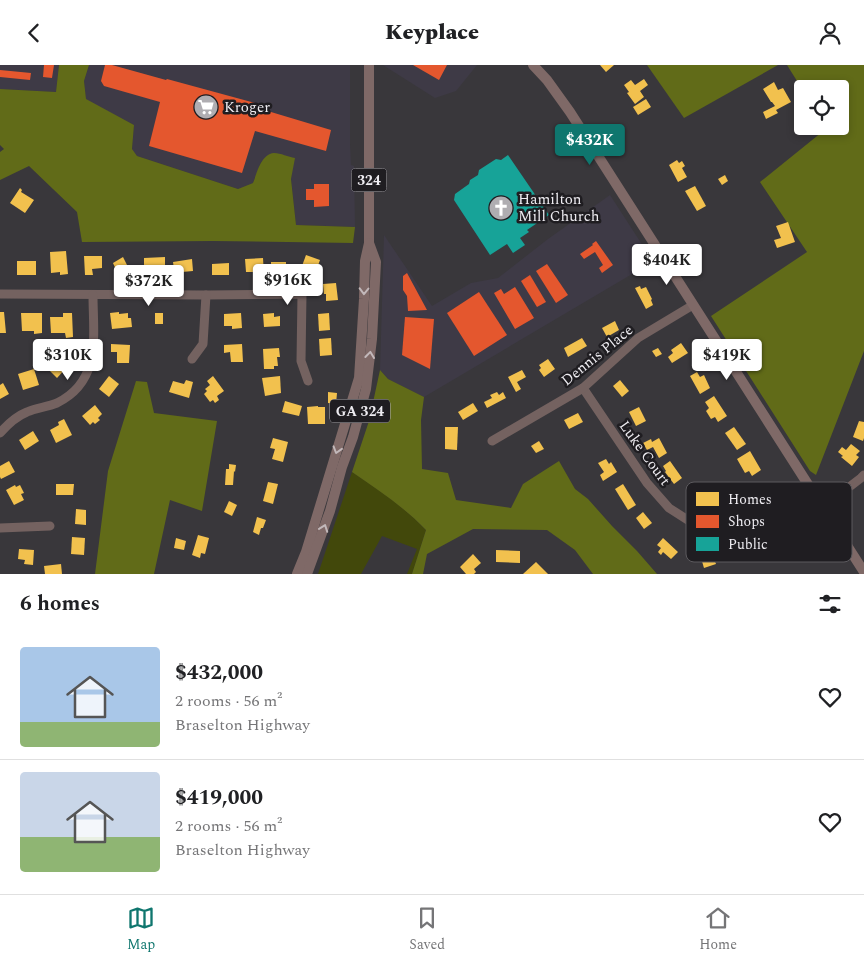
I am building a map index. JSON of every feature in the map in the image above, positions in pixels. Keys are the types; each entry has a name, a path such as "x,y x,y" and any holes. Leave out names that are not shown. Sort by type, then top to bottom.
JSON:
{"main road":[{"name":"324","path":"369,65 369,243"},
{"path":"534,65 570,112 807,482"},
{"name":"GA 324","path":"297,574 306,552 359,378 365,261 369,243"},
{"name":"GA 324","path":"307,574 330,511 366,389 372,339 376,262 369,243"},
{"path":"852,554 864,573"}],"street":[{"path":"0,294 302,294 301,361 308,381"},
{"path":"0,433 8,424 26,412 56,403 70,395 87,376 92,360 93,295"},
{"path":"192,359 203,344 206,295"},
{"name":"Dennis Place","path":"492,441 583,388 638,338 693,305"},
{"name":"Luke Court","path":"583,388 647,483 670,507 686,518"},
{"path":"852,486 864,475"},
{"path":"0,527 50,526"}],"shaded area":[{"path":"0,65 59,65 56,92 0,89"},
{"path":"89,65 350,65 350,144 351,165 354,166 355,227 296,225 291,178 294,158 261,162 253,183 238,189 137,156 132,150 134,125 86,100 84,81"},
{"path":"383,65 477,65 456,91 435,98"},
{"path":"610,195 643,246 644,267 424,397 388,379 380,370 384,235 432,306 471,283 498,278 548,239"}],"green space":[{"path":"59,65 89,65 84,81 86,99 134,125 132,149 137,156 238,189 253,183 260,165 270,154 277,153 295,158 291,179 296,225 355,227 353,243 82,242 77,212 29,166 0,180 0,152 4,149 0,145 0,89 56,92"},
{"path":"647,65 778,65 684,118"},
{"path":"787,65 864,65 864,351 816,475 810,471 711,316 807,252 760,182 818,135 849,135 849,80 796,80"},
{"path":"380,370 388,379 424,397 421,420 422,469 448,473 456,500 511,508 523,484 559,461 575,489 588,499 657,574 593,574 575,550 547,530 473,529 427,554 423,574 412,574 426,530 400,506 352,472 369,421"},
{"path":"136,381 147,382 154,413 217,421 202,511 170,500 154,574 95,574 108,471"},
{"path":"352,472 390,499 426,530 412,574 407,574 417,549 382,536 361,574 318,574"}],"building: Homes":[{"path":"600,65 614,65 606,72"},
{"path":"644,79 648,85 640,91 644,97 635,104 624,85 631,80 635,85"},
{"path":"774,82 778,90 783,88 791,102 776,110 778,113 766,119 763,112 775,106 763,89"},
{"path":"646,99 651,107 638,115 633,107"},
{"path":"677,160 679,163 682,161 685,166 682,168 687,177 678,182 669,165"},
{"path":"725,175 728,181 722,185 718,179"},
{"path":"695,186 706,206 697,211 685,191"},
{"path":"20,188 21,192 34,200 25,213 10,203"},
{"path":"788,222 795,242 777,248 774,240 781,238 776,226"},
{"path":"66,251 68,274 60,275 60,272 51,273 50,252"},
{"path":"306,255 320,260 316,271 302,266"},
{"path":"84,256 102,256 102,268 92,269 93,275 85,275"},
{"path":"123,257 130,271 119,276 113,263"},
{"path":"165,257 165,272 152,270 152,273 144,274 144,258"},
{"path":"263,258 264,275 256,276 256,272 246,272 245,259"},
{"path":"192,259 193,271 182,272 182,275 175,276 173,262"},
{"path":"17,261 36,261 36,275 17,275"},
{"path":"271,262 286,262 286,273 279,273 279,276 271,276"},
{"path":"229,263 229,275 212,275 212,264"},
{"path":"336,283 338,300 326,301 323,284"},
{"path":"640,286 641,289 646,287 652,299 653,305 646,309 635,288"},
{"path":"0,312 4,312 6,333 0,333"},
{"path":"119,312 119,314 128,313 128,318 131,318 132,327 112,329 110,313"},
{"path":"21,313 42,313 42,333 34,334 34,331 22,331"},
{"path":"63,313 72,313 73,337 66,338 65,333 51,333 50,317 63,317"},
{"path":"155,313 163,313 163,324 155,324"},
{"path":"241,313 242,328 232,329 232,326 224,326 224,314"},
{"path":"274,313 274,317 280,316 280,326 264,327 263,314"},
{"path":"329,313 330,330 319,331 318,314"},
{"path":"615,321 619,330 607,337 602,328"},
{"path":"331,338 332,355 320,356 319,339"},
{"path":"582,338 587,346 568,357 564,348"},
{"path":"681,343 688,353 672,363 668,357 673,353 671,350"},
{"path":"111,344 130,345 129,363 117,363 117,352 111,352"},
{"path":"242,344 243,362 231,362 230,352 224,353 224,345"},
{"path":"279,348 278,366 274,366 274,369 264,369 263,349"},
{"path":"658,348 662,354 656,357 652,351"},
{"path":"548,359 555,369 544,377 539,370 541,368 539,365"},
{"path":"59,360 67,367 57,378 50,371"},
{"path":"34,369 39,385 23,390 18,374"},
{"path":"522,370 526,377 517,382 521,389 516,392 508,377"},
{"path":"697,372 700,377 704,375 710,388 700,394 690,376"},
{"path":"109,376 119,384 109,397 99,389"},
{"path":"213,376 224,391 217,396 219,400 215,403 213,400 210,402 204,394 207,391 205,389 210,385 207,381"},
{"path":"280,376 281,393 265,396 262,378"},
{"path":"186,380 193,382 189,398 169,392 173,381 184,384"},
{"path":"620,380 629,391 622,397 613,386"},
{"path":"3,383 9,394 0,399 0,385"},
{"path":"328,392 337,393 336,404 328,403"},
{"path":"497,392 499,395 503,392 506,398 487,408 484,402 492,398 490,395"},
{"path":"714,396 727,416 718,422 715,417 711,419 706,411 709,408 705,402"},
{"path":"285,401 302,406 299,416 282,412"},
{"path":"473,403 478,411 463,420 458,412"},
{"path":"95,405 102,414 98,418 100,420 90,425 82,416"},
{"path":"307,407 325,407 325,424 308,424"},
{"path":"639,407 646,421 636,426 629,412"},
{"path":"578,413 583,422 569,429 564,420"},
{"path":"64,419 72,435 56,443 50,430 59,425 58,422"},
{"path":"859,421 864,422 863,441 853,437"},
{"path":"445,427 458,427 457,450 445,449"},
{"path":"734,427 746,444 737,450 725,433"},
{"path":"33,431 39,441 25,450 19,440"},
{"path":"273,438 288,442 283,462 272,459 275,449 270,448"},
{"path":"659,438 667,453 659,458 653,447 647,450 643,443 651,439 652,442"},
{"path":"539,441 544,449 536,453 531,446"},
{"path":"851,444 860,451 856,455 859,457 852,466 838,452 842,447 846,450"},
{"path":"750,451 761,470 752,476 749,471 745,473 737,459"},
{"path":"606,459 609,464 611,462 617,472 603,481 600,475 604,472 598,463"},
{"path":"9,461 15,472 1,479 0,466"},
{"path":"670,461 682,478 674,484 663,466"},
{"path":"229,464 236,465 233,485 225,485 226,469 229,469"},
{"path":"268,482 278,484 273,504 263,501"},
{"path":"56,484 74,484 73,495 56,495"},
{"path":"623,484 636,505 628,510 615,489"},
{"path":"15,485 16,487 20,485 24,493 21,494 24,500 14,505 6,490"},
{"path":"229,501 237,505 232,516 224,512"},
{"path":"76,509 86,510 86,525 75,524"},
{"path":"643,512 652,523 644,529 636,518"},
{"path":"257,517 266,520 259,535 253,532"},
{"path":"198,535 209,538 205,554 201,553 200,558 192,555"},
{"path":"72,537 85,538 84,555 71,554"},
{"path":"176,538 186,541 184,550 174,548"},
{"path":"663,538 678,552 671,559 663,552 661,555 658,552 661,548 657,545"},
{"path":"19,549 34,550 33,565 24,564 25,560 18,559"},
{"path":"496,550 520,551 520,563 496,562"},
{"path":"473,554 481,563 474,569 476,572 474,574 466,574 460,567"},
{"path":"536,562 548,574 523,574"},
{"path":"702,562 715,562 716,564 704,568"},
{"path":"61,564 62,574 45,574 44,566"}],"building: Shops":[{"path":"44,65 54,65 52,78 43,77"},
{"path":"105,65 112,65 167,79 262,105 261,109 331,130 326,151 255,131 242,173 149,146 160,102 104,86 101,81"},
{"path":"413,65 447,65 439,80"},
{"path":"0,70 31,73 30,80 0,77"},
{"path":"314,184 329,184 329,206 314,207 314,200 306,200 306,189 314,189"},
{"path":"596,241 613,265 602,273 599,268 603,265 595,252 584,259 580,254"},
{"path":"547,264 568,295 556,303 536,271"},
{"path":"407,273 427,310 408,311 407,296 403,290 403,276"},
{"path":"530,275 546,302 537,307 521,281"},
{"path":"515,287 534,318 515,329 494,293 501,289 504,294"},
{"path":"479,292 507,335 474,356 447,313"},
{"path":"405,317 434,319 430,369 402,355"}],"building: Public":[{"name":"Hamilton Mill Church","path":"508,155 549,215 527,230 529,232 520,238 525,245 513,253 507,244 490,255 454,200 455,194 478,175 479,170 496,159 501,160"}],"place":[{"name":"Kroger","path":"206,107"},
{"name":"Hamilton Mill Church","path":"501,208"}]}
